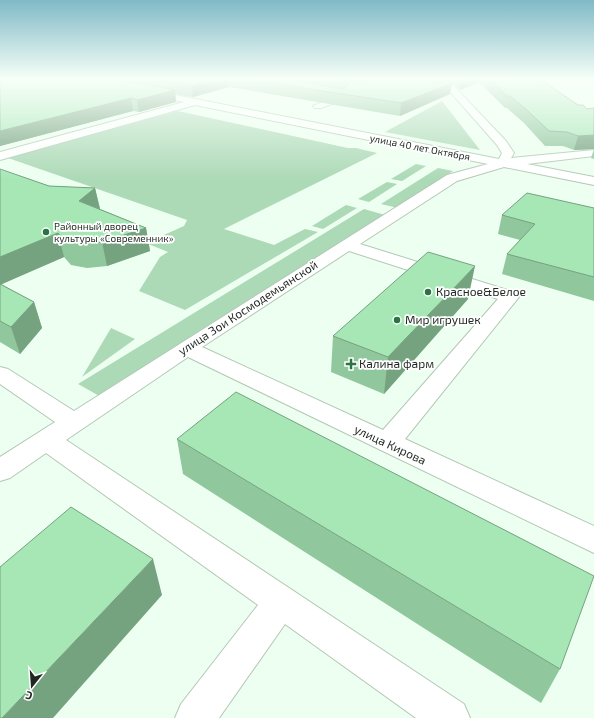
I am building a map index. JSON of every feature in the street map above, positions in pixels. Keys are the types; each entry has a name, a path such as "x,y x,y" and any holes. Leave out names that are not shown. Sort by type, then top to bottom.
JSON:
{"street":[{"path":"0,156 159,113"},
{"name":"улица 40 лет Октября","path":"250,113 594,180"},
{"path":"474,113 502,143 508,153 503,163"},
{"path":"503,163 594,153"},
{"name":"улица Зои Космодемьянской","path":"0,471 186,348 452,178 503,163"},
{"path":"346,245 510,297 387,443"},
{"name":"улица Кирова","path":"186,348 594,540"},
{"path":"0,374 73,422"},
{"path":"46,440 450,718"},
{"path":"195,718 281,602"}],"green space":[{"path":"173,113 185,113 377,153 224,229 274,245 305,229 318,232 185,310 139,291 160,257 168,252 146,243 184,226 187,220 8,158"},
{"path":"421,113 451,113 480,150 385,132"},
{"path":"416,164 426,166 402,181 391,179"},
{"path":"438,168 453,171 398,208 381,204"},
{"path":"387,182 397,184 369,202 358,199"},
{"path":"346,205 357,208 323,229 312,226"},
{"path":"364,209 385,215 103,398 78,384"},
{"path":"111,328 135,339 82,377"}],"building":[{"path":"0,113 73,113 0,131"},
{"path":"530,113 594,113 594,135 578,136 567,132 549,131"},
{"path":"0,169 49,186 95,188 79,201 146,228 102,242 81,244 64,240 58,233 0,257"},
{"path":"527,193 594,208 594,277 507,254 535,224 502,215"},
{"path":"428,252 475,266 388,357 333,336"},
{"path":"0,284 34,302 11,327 0,321"},
{"path":"236,392 594,576 560,669 177,439"},
{"path":"71,507 153,559 2,718 0,718 0,567"}],"place":[{"name":"Районный дворец культуры «Современник»","path":"46,232"},
{"name":"Красное&Белое","path":"428,292"},
{"name":"Мир игрушек","path":"397,320"},
{"name":"Калина фарм","path":"351,364"}]}
